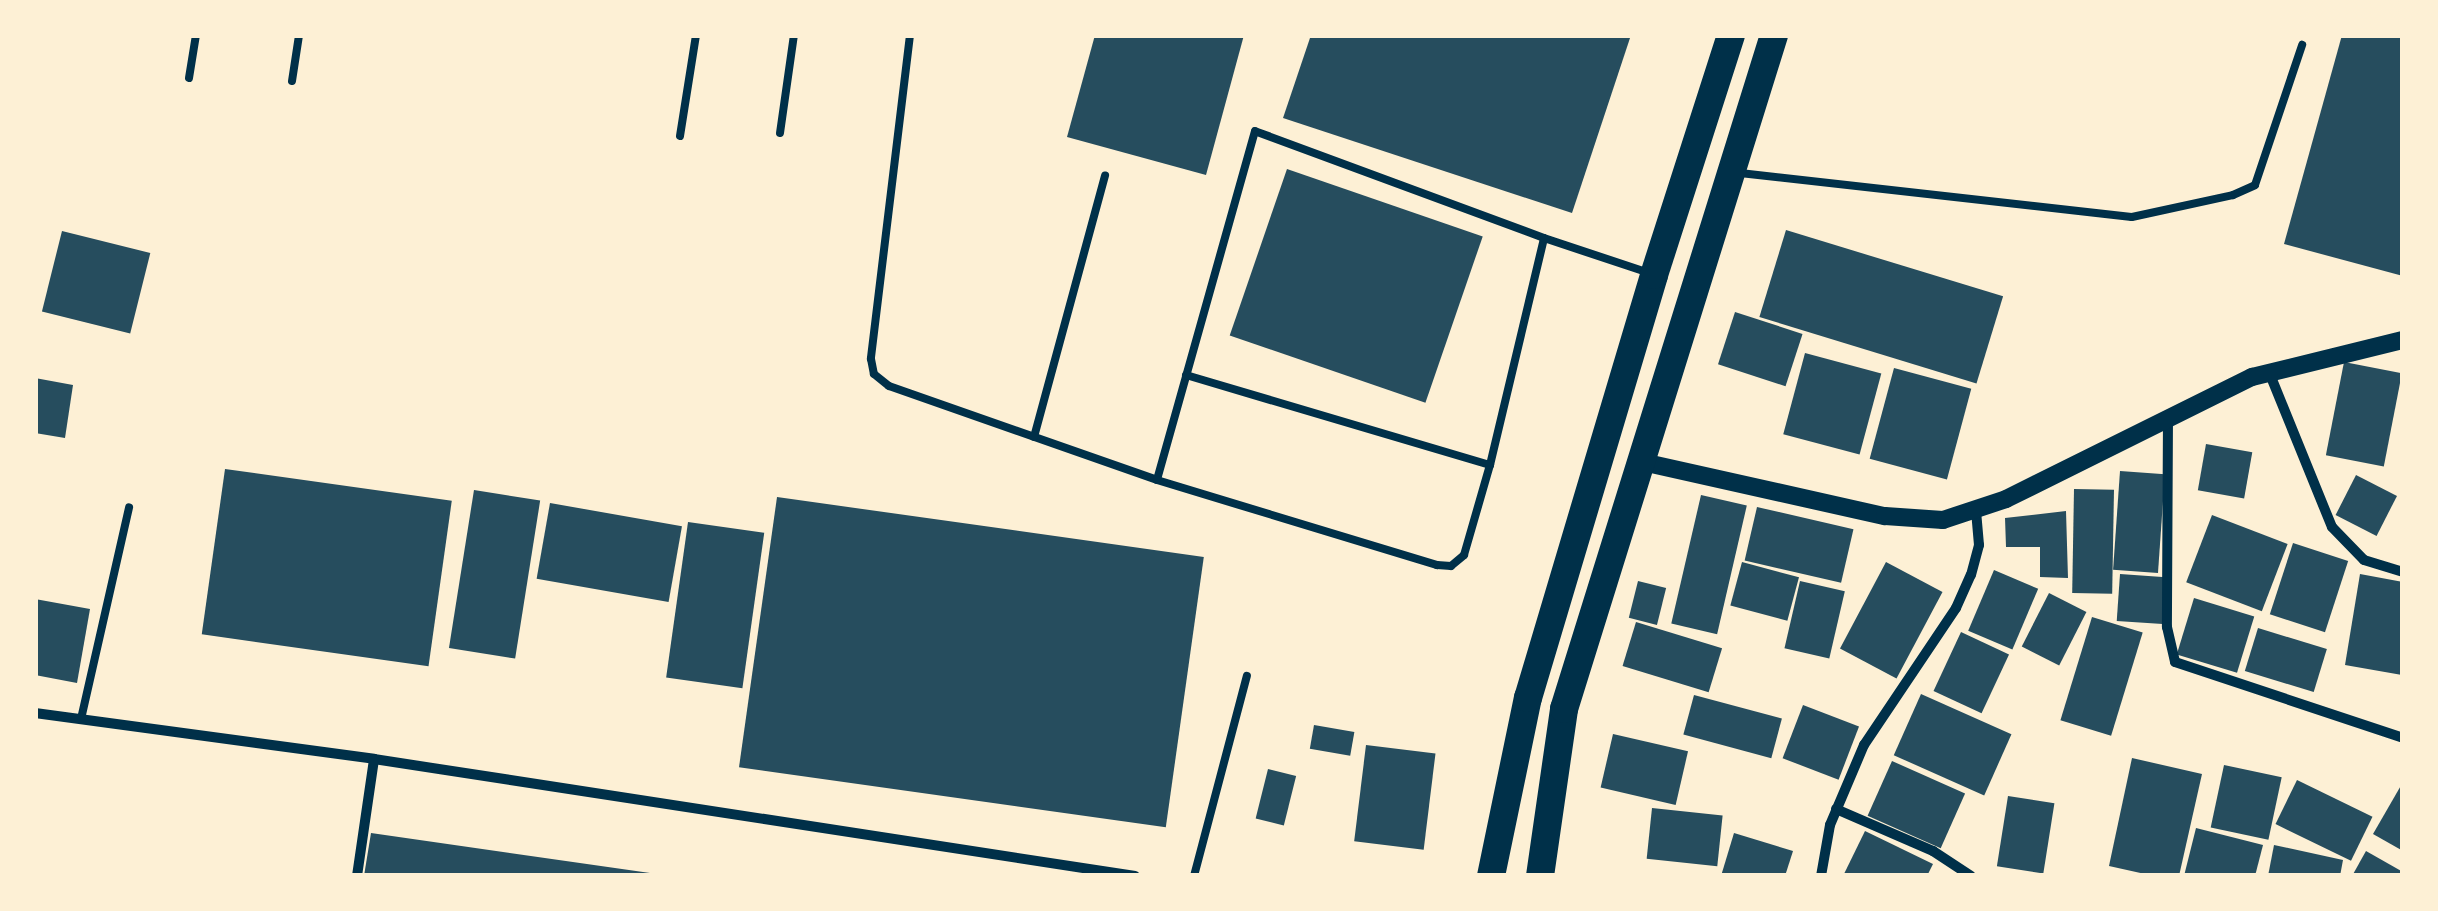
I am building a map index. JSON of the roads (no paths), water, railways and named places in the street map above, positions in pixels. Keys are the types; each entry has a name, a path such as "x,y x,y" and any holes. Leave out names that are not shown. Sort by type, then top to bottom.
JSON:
{"highway":[{"path":"1491,876 1528,698 1654,274 1731,35"},
{"path":"1540,876 1564,709 1638,461 1774,35"}],"street":[{"path":"1638,461 1885,516 1943,520 1976,511 2168,416 2269,372 2403,340"},
{"path":"2269,372 2332,526 2364,560 2403,572"},
{"path":"2168,416 2167,627 2175,662 2403,738"},
{"path":"1821,876 1836,809 1864,745 1956,608 1979,545 1976,511"},
{"path":"35,713 374,759 1135,876"},
{"path":"356,876 374,759"},
{"path":"1836,809 1933,851 1970,876"}],"lane":[{"path":"189,78 196,35"},
{"path":"292,80 299,35"},
{"path":"680,136 696,35"},
{"path":"780,134 794,35"},
{"path":"910,35 871,358 874,374 889,386 1157,480 1437,565 1452,566 1464,555 1490,466 1544,238"},
{"path":"1731,172 2132,217 2233,195 2255,185 2302,45"},
{"path":"1157,480 1256,132 1544,238 1654,274"},
{"path":"1034,437 1105,175"},
{"path":"1186,375 1490,466"},
{"path":"81,719 129,507"},
{"path":"1194,876 1248,676"}]}
